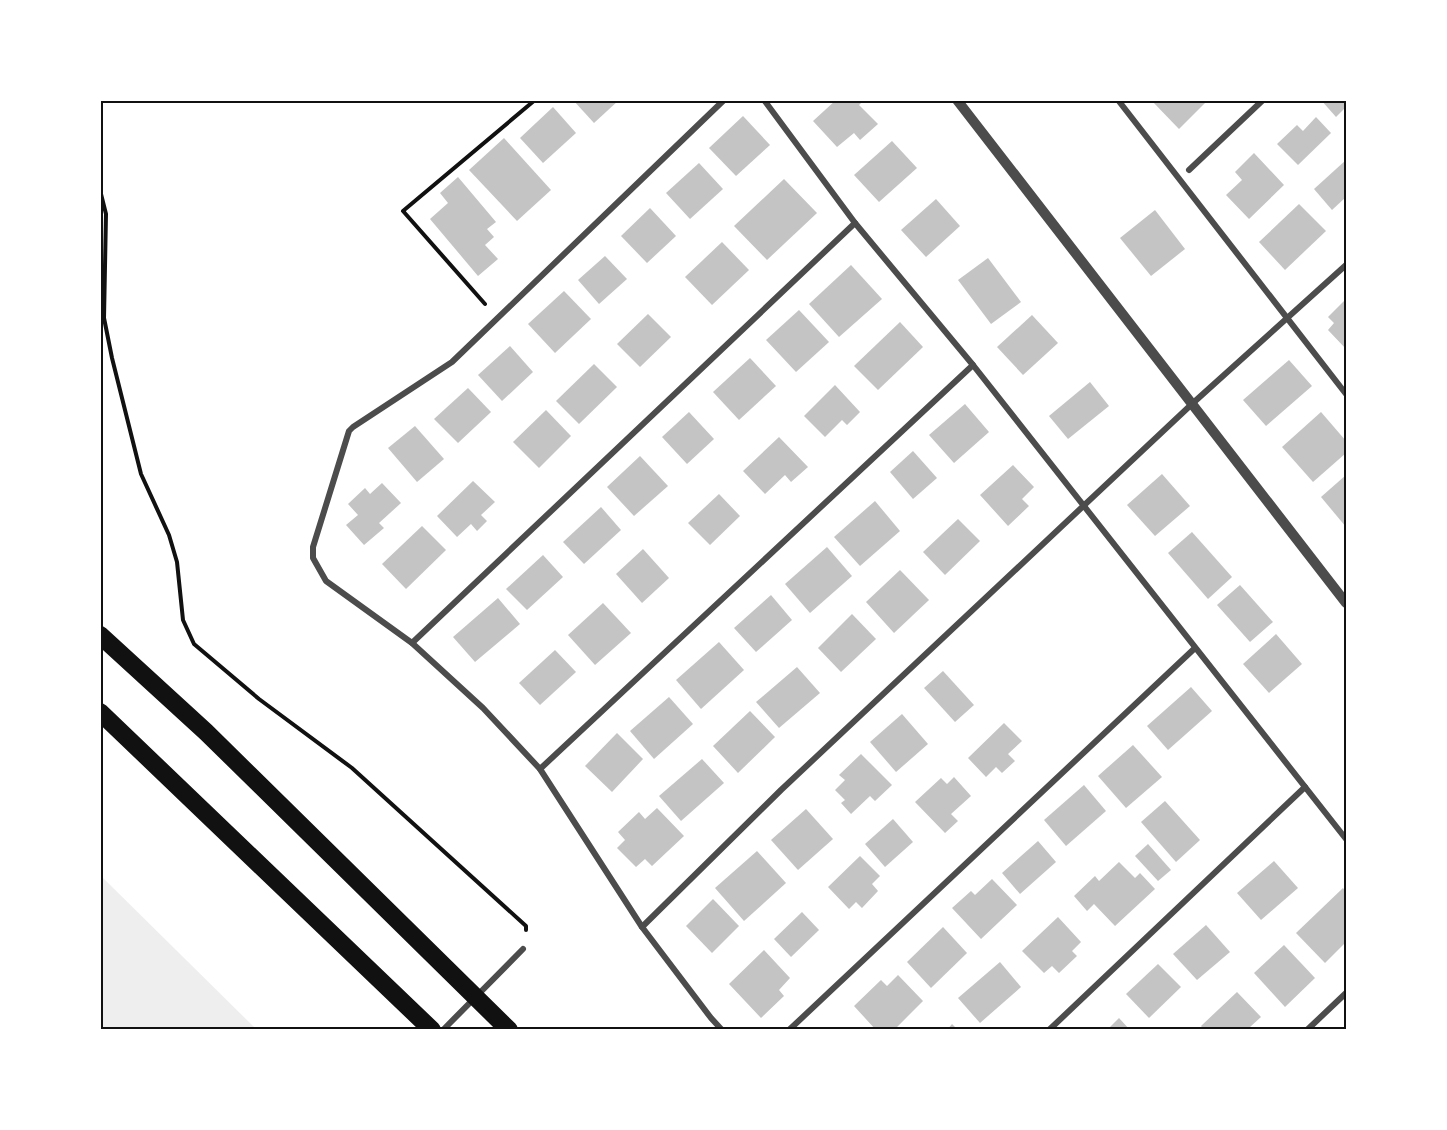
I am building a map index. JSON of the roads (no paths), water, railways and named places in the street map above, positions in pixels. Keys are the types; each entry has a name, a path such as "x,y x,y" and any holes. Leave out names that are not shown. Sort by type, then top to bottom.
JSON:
{"highway":[{"path":"100,635 214,740 509,1029"},
{"path":"100,712 432,1029"}],"street":[{"path":"722,1029 711,1018 642,927 540,769 483,708 412,643 326,580 313,558 313,547 353,427 452,362 724,100"},
{"path":"764,100 855,223 974,365 1347,839"},
{"path":"957,100 1347,603"},
{"path":"1118,100 1347,394"},
{"path":"1189,170 1263,100"},
{"path":"412,643 855,223"},
{"path":"642,927 781,790 1193,403 1347,265"},
{"path":"540,769 974,365"},
{"path":"789,1029 1195,648"},
{"path":"1049,1029 1305,787"},
{"path":"443,1029 523,949"},
{"path":"1307,1029 1347,993"}]}
